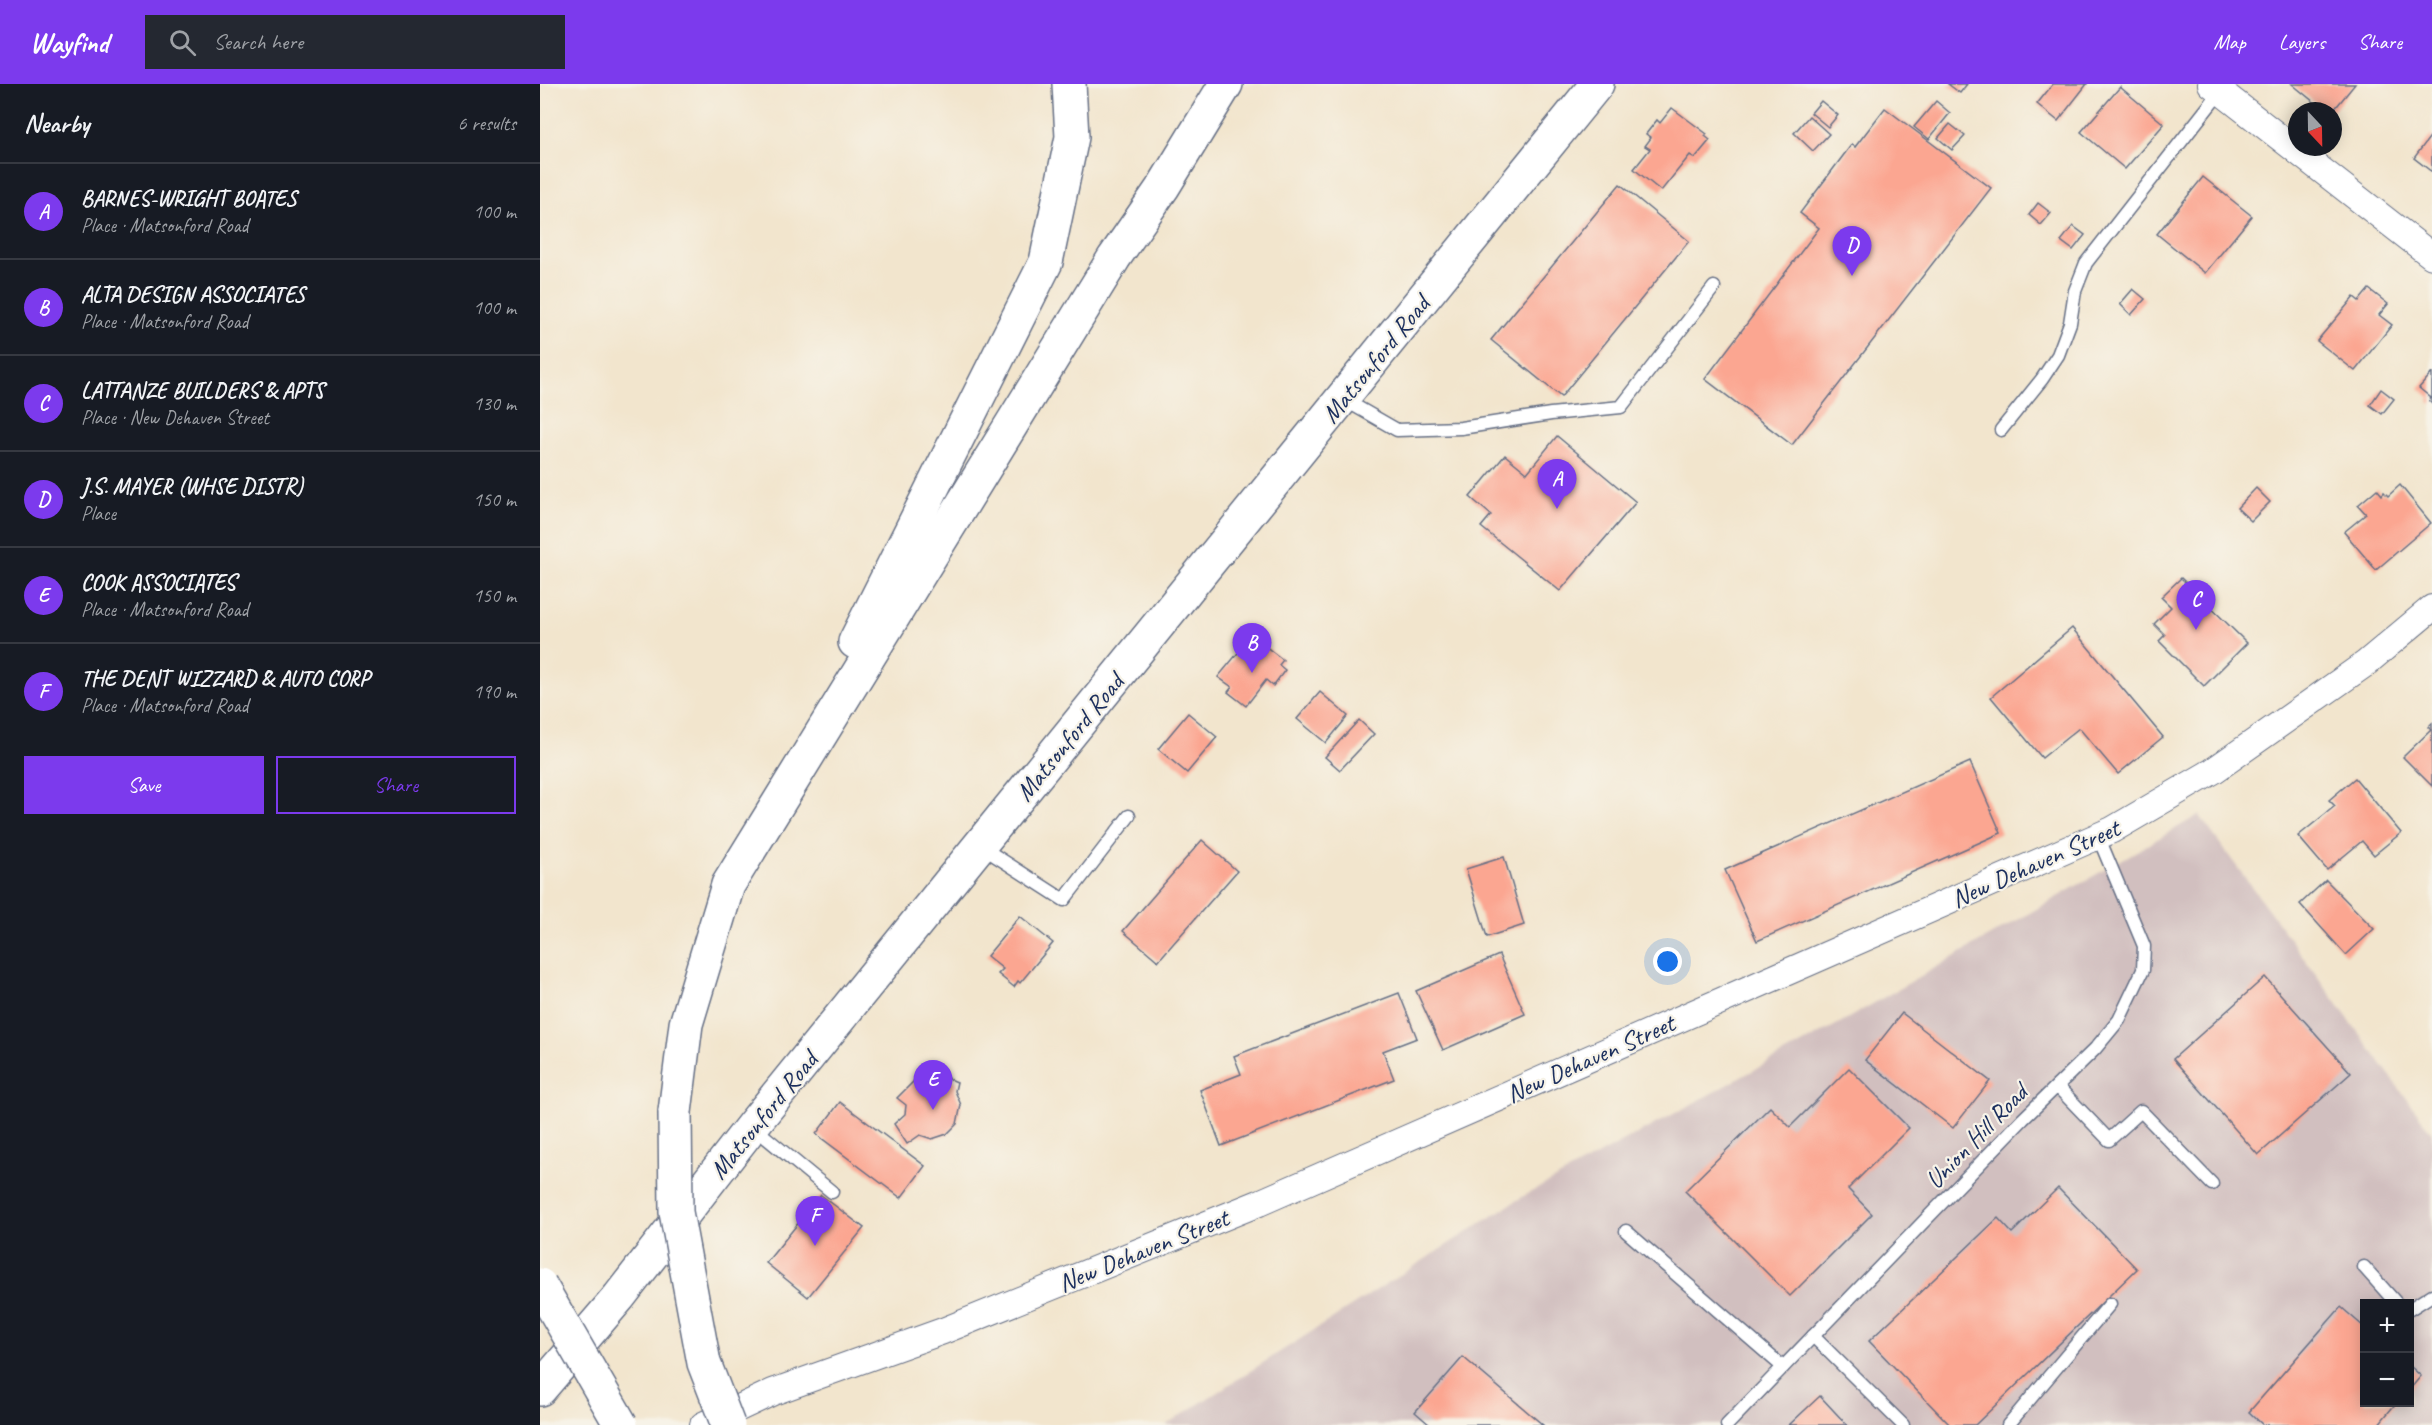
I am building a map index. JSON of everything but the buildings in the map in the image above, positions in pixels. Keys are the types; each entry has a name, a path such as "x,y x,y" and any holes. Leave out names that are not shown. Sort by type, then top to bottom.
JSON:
{"main road":[{"path":"756,839 1046,262 1072,137 1070,84"},
{"path":"1163,187 1202,84"},
{"path":"728,1425 704,1363 676,1212 675,1112 686,1024 728,885 1107,268 1163,187 1226,84"},
{"name":"Matsonford Road","path":"540,1389 619,1297 752,1126 1597,84"},
{"path":"540,1285 621,1425"}],"street":[{"path":"2215,88 2432,256"},
{"name":"New Dehaven Street","path":"703,1425 773,1392 943,1331 1258,1203 2098,836 2212,771 2428,618"}],"lane":[{"path":"2001,430 2058,355 2070,323 2075,291 2086,263 2215,88"},
{"path":"1343,399 1397,430 1461,428 1621,406 1714,287"},
{"path":"980,846 1064,900 1129,816"},
{"name":"Union Hill Road","path":"1727,1425 2057,1086 2096,1049 2120,1020 2142,970 2144,946 2098,836"},
{"path":"2057,1086 2109,1140 2141,1110 2212,1184"},
{"path":"752,1126 832,1192"},
{"path":"1626,1231 1783,1367"},
{"path":"2364,1267 2393,1299"},
{"path":"2414,1306 2432,1295"},
{"path":"2008,1425 2110,1305"},
{"path":"1813,1336 1903,1425"}],"shaded area":[{"path":"2199,815 2432,1133 2432,1425 1166,1425 1522,1197 1838,1024"}],"place":[{"name":"J.S. MAYER (WHSE DISTR)","path":"1852,276"},
{"name":"BARNES-WRIGHT BOATES","path":"1557,509"},
{"name":"LATTANZE BUILDERS & APTS","path":"2196,630"},
{"name":"ALTA DESIGN ASSOCIATES","path":"1252,673"},
{"name":"COOK ASSOCIATES","path":"933,1110"},
{"name":"THE DENT WIZZARD & AUTO CORP","path":"815,1246"}]}
